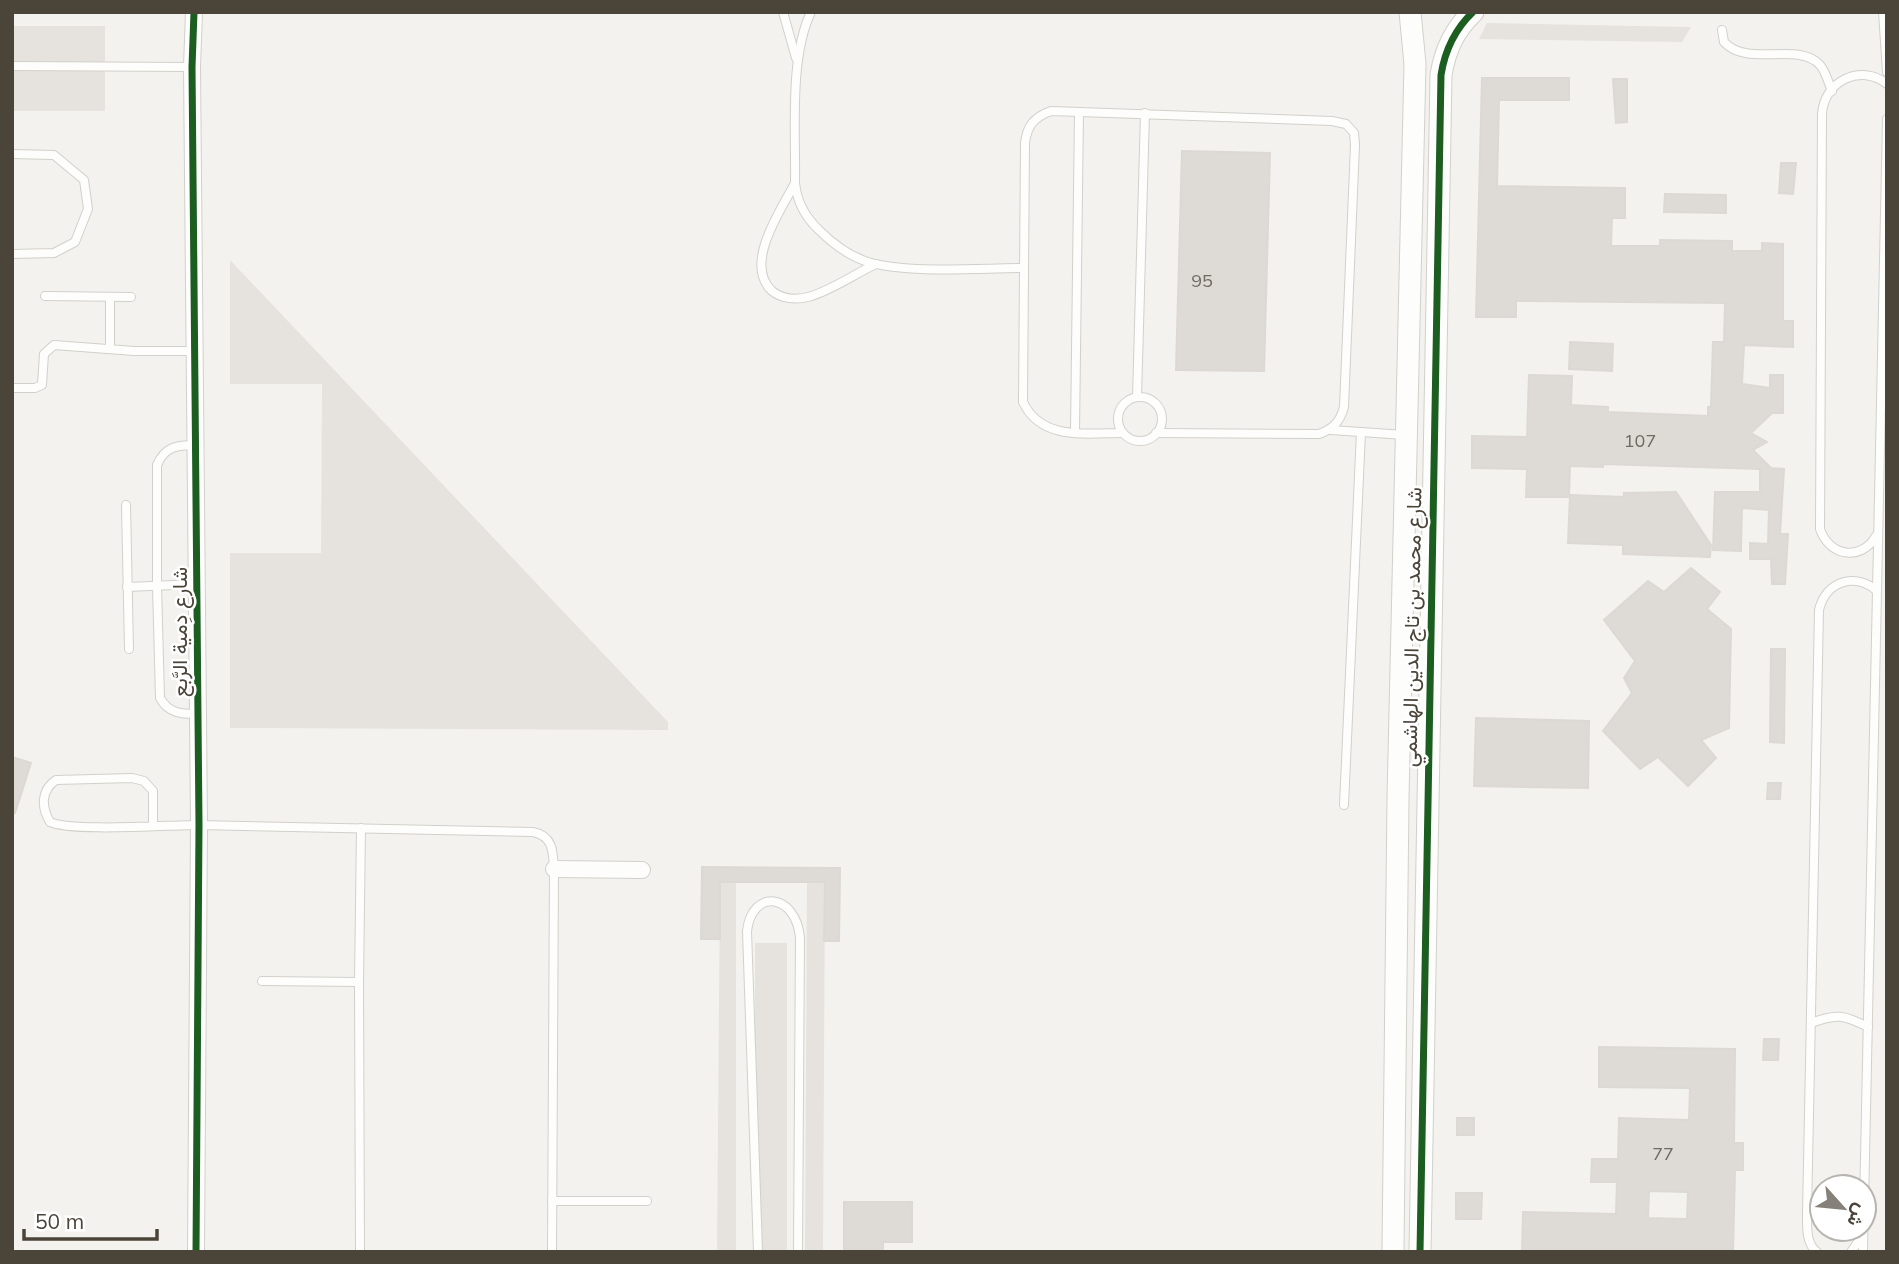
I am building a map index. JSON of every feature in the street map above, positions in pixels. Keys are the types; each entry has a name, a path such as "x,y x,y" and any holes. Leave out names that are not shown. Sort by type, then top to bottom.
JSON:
{"street":[{"name":"شارع دِمية الرَّبع","path":"194,12 192,67 199,825 196,1252"},
{"name":"شارع محمد بن تاج الدين الهاشمي","path":"1394,1252 1398,798 1415,64 1410,12"},
{"name":"شارع محمد بن تاج الدين الهاشمي","path":"1419,1252 1441,75 1450,41 1473,12"},
{"path":"554,869 642,870"}],"lane":[{"path":"783,12 797,61"},
{"path":"811,12 797,61 795,183 796,196 803,211 815,226 849,254 876,264 902,268 1024,268"},
{"path":"1883,12 1887,72"},
{"path":"1723,30 1724,42 1732,50 1814,60 1824,71 1832,91"},
{"path":"12,66 192,67"},
{"path":"1878,534 1866,548 1847,553 1829,546 1820,529 1822,114 1823,106 1832,91 1848,76 1869,74 1887,84"},
{"path":"1331,430 1339,422 1344,407 1354,133 1346,124 1079,111 1051,111 1032,121 1026,133 1023,402 1033,418 1054,431 1123,433 1136,440 1143,440 1156,433 1304,435 1331,430 1408,435"},
{"path":"1075,432 1079,111"},
{"path":"1137,397 1145,113"},
{"path":"1865,1173 1887,119"},
{"path":"12,154 54,155 84,180 88,209 75,242 54,253 12,254"},
{"path":"795,183 762,251 762,275 774,292 788,299 807,297 876,264"},
{"path":"45,296 131,297"},
{"path":"110,297 110,348"},
{"path":"12,388 35,388 42,385 44,354 54,345 195,351"},
{"path":"1123,433 1118,421 1121,408 1137,397 1149,399 1158,407 1161,420 1156,433"},
{"path":"1344,805 1361,432"},
{"path":"196,444 172,447 165,452 157,465 157,586 160,698 176,713 198,714"},
{"path":"126,505 129,649"},
{"path":"1817,1252 1812,1249 1807,1227 1819,610 1831,588 1846,581 1863,582 1877,591"},
{"path":"127,587 197,584"},
{"path":"153,825 153,791 144,781 132,778 56,780 50,784 45,794 43,805 46,814 50,822 56,825 533,832 540,833 550,841 553,847 554,869 552,1252"},
{"path":"360,1252 361,828"},
{"path":"758,1252 747,932 751,916 757,909 765,903 774,902 782,904 794,914 800,938 798,1252"},
{"path":"262,981 359,982"},
{"path":"1811,1023 1829,1016 1845,1016 1868,1027"},
{"path":"552,1201 647,1201"}],"shaded area":[{"path":"1487,23 1691,27 1682,42 1479,39"},
{"path":"12,26 105,26 105,111 12,111"},
{"path":"230,260 668,722 668,730 230,728 230,553 321,553 322,384 230,384"},
{"path":"720,882 736,882 736,1252 717,1252"},
{"path":"807,882 825,882 823,1252 805,1252"},
{"path":"755,943 787,943 787,1252 755,1252"}],"building":[{"path":"1482,78 1569,78 1569,100 1499,100 1497,186 1625,188 1625,218 1612,218 1611,246 1660,246 1660,240 1732,241 1732,251 1762,251 1762,243 1783,244 1783,321 1793,321 1793,347 1744,345 1742,384 1770,388 1770,375 1783,375 1783,413 1772,413 1751,433 1767,442 1753,450 1771,468 1784,469 1780,534 1788,534 1785,584 1772,584 1771,559 1750,559 1750,543 1768,544 1769,510 1742,508 1741,551 1713,550 1715,492 1760,492 1760,469 1603,464 1603,467 1570,466 1569,497 1526,497 1527,469 1472,468 1472,436 1527,437 1529,375 1572,376 1571,405 1608,407 1608,412 1708,416 1708,407 1711,407 1713,342 1724,342 1725,303 1516,301 1516,317 1476,317"},
{"path":"1613,79 1627,79 1627,122 1616,123"},
{"path":"1182,151 1270,153 1264,371 1176,370"},
{"path":"1781,163 1796,163 1793,194 1779,193"},
{"path":"1665,194 1726,195 1726,213 1664,212"},
{"path":"1570,342 1613,344 1612,371 1569,369"},
{"path":"1676,492 1711,545 1710,557 1623,554 1623,545 1568,543 1570,495 1624,497 1624,493"},
{"path":"1691,568 1720,592 1707,609 1731,629 1729,728 1701,740 1716,758 1688,786 1658,757 1640,769 1603,731 1632,693 1624,678 1635,661 1604,620 1648,581 1664,592"},
{"path":"1771,649 1785,649 1784,743 1770,742"},
{"path":"1476,718 1589,721 1588,788 1474,786"},
{"path":"12,757 31,763 15,813 12,813"},
{"path":"1768,783 1781,783 1780,799 1767,799"},
{"path":"702,867 840,868 839,941 824,941 825,882 720,882 720,939 701,939"},
{"path":"1764,1039 1779,1039 1778,1060 1763,1060"},
{"path":"1599,1047 1735,1049 1734,1143 1743,1143 1743,1170 1735,1170 1733,1252 1522,1252 1523,1212 1616,1214 1617,1182 1591,1182 1592,1159 1618,1159 1619,1118 1689,1120 1690,1088 1599,1087","holes":["1649,1191 1688,1192 1687,1219 1648,1218"]},
{"path":"1457,1118 1474,1118 1474,1135 1457,1135"},
{"path":"1456,1193 1482,1193 1481,1219 1456,1219"},
{"path":"844,1202 912,1202 912,1242 883,1242 883,1252 844,1252"}],"cycle path":[{"path":"194,12 192,67 199,825 196,1252"},
{"path":"1420,1252 1441,75 1451,41 1473,12"}]}
